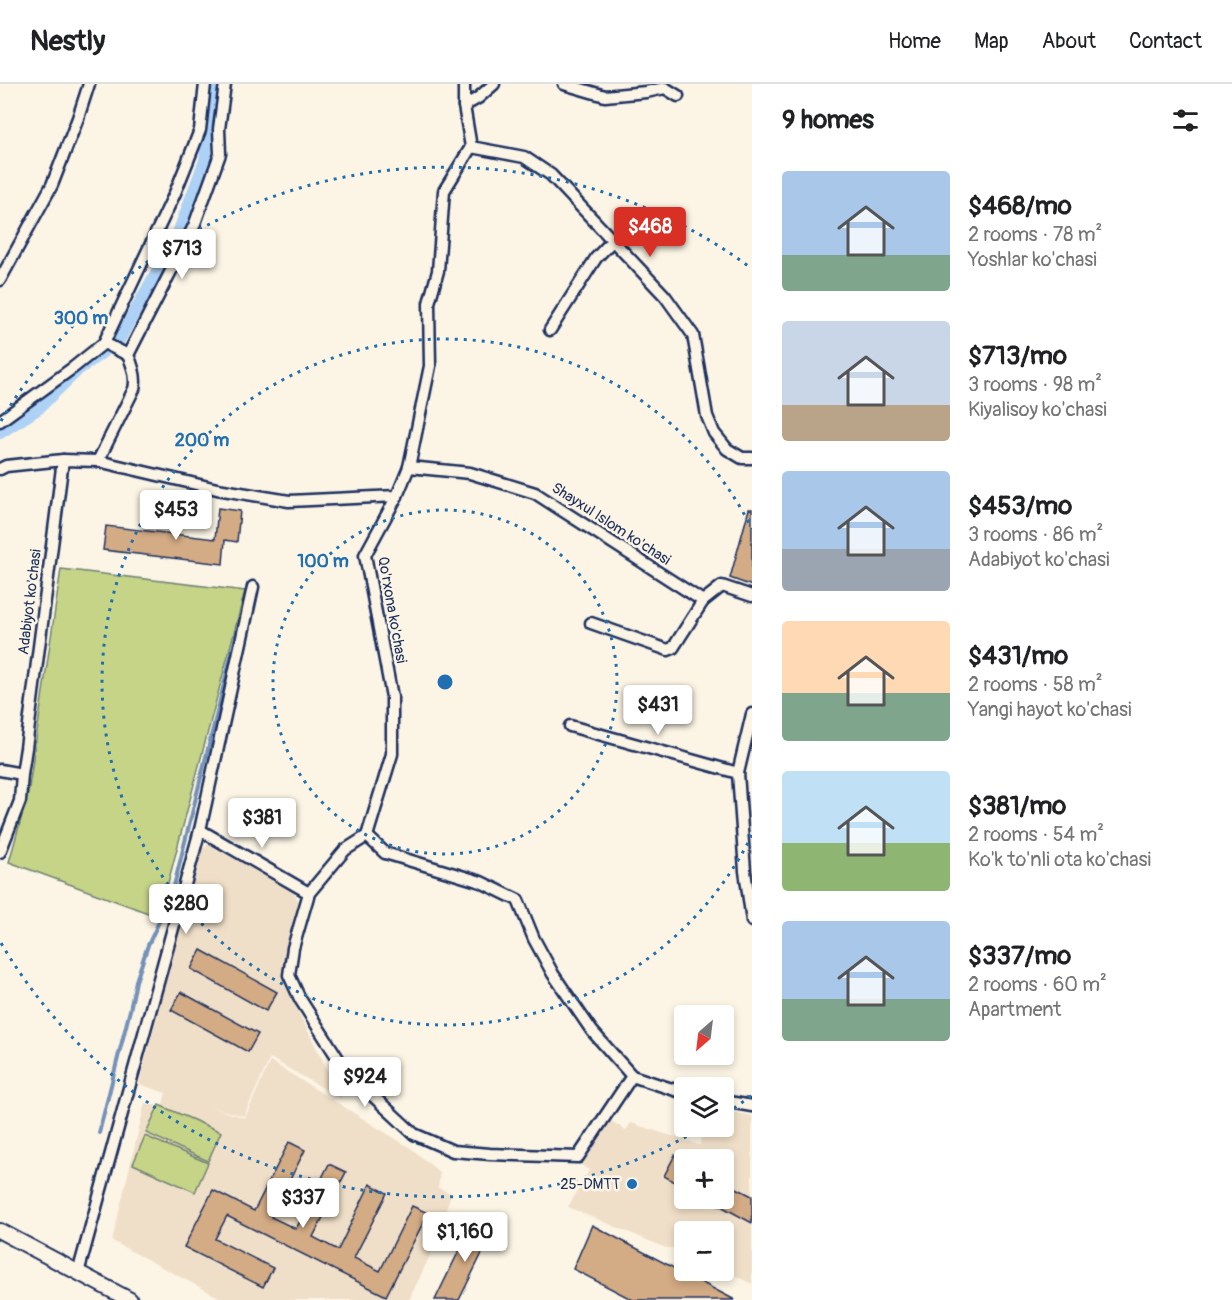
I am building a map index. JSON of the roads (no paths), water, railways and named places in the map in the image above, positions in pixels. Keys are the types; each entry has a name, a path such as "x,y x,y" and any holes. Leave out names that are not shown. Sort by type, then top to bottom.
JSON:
{"main road":[{"path":"0,1231 130,1300"}],"street":[{"path":"0,280 52,185 89,84"},
{"path":"0,422 104,342 175,193 197,138 205,84"},
{"path":"128,355 194,226 220,154 219,129 225,84"},
{"path":"464,84 464,106 471,147 524,158 551,175 665,296 693,335 707,416 714,433 727,449 742,458 752,458"},
{"path":"464,106 477,99 494,84"},
{"path":"564,84 605,96 665,88 678,96"},
{"name":"Qo'rxona ko'chasi","path":"368,836 392,753 392,697 365,555 397,496 409,467 430,366 429,303 438,271 444,191 471,147"},
{"path":"550,330 596,258 613,240"},
{"path":"98,461 134,389 136,380 128,355 104,342"},
{"path":"0,469 6,466 63,460 98,461 218,489 289,501 397,496"},
{"name":"Adabiyot ko'chasi","path":"0,852 20,801 63,460"},
{"name":"Shayxul Islom ko'chasi","path":"409,467 470,473 535,493 703,601"},
{"path":"591,623 668,650 673,648 703,601 722,586 752,596"},
{"path":"78,1273 200,830 253,587"},
{"path":"752,714 738,773 745,871 752,921"},
{"path":"570,726 738,773"},
{"path":"0,770 22,774"},
{"path":"200,830 309,893"},
{"path":"632,1076 578,1157 453,1151 414,1134 346,1071 300,999 289,975 293,948 309,893 345,850 368,836 385,853 482,882 518,900 534,939 553,974 592,1031 632,1076 674,1090"},
{"path":"734,1103 752,1106"}],"waterway":[{"path":"119,340 178,233 205,160 213,84"},
{"path":"0,433 38,409 79,369 103,352"},
{"path":"99,1133 136,981 148,945 172,894 239,624"}],"place":[{"name":"25-DMTT","path":"632,1184"}]}
